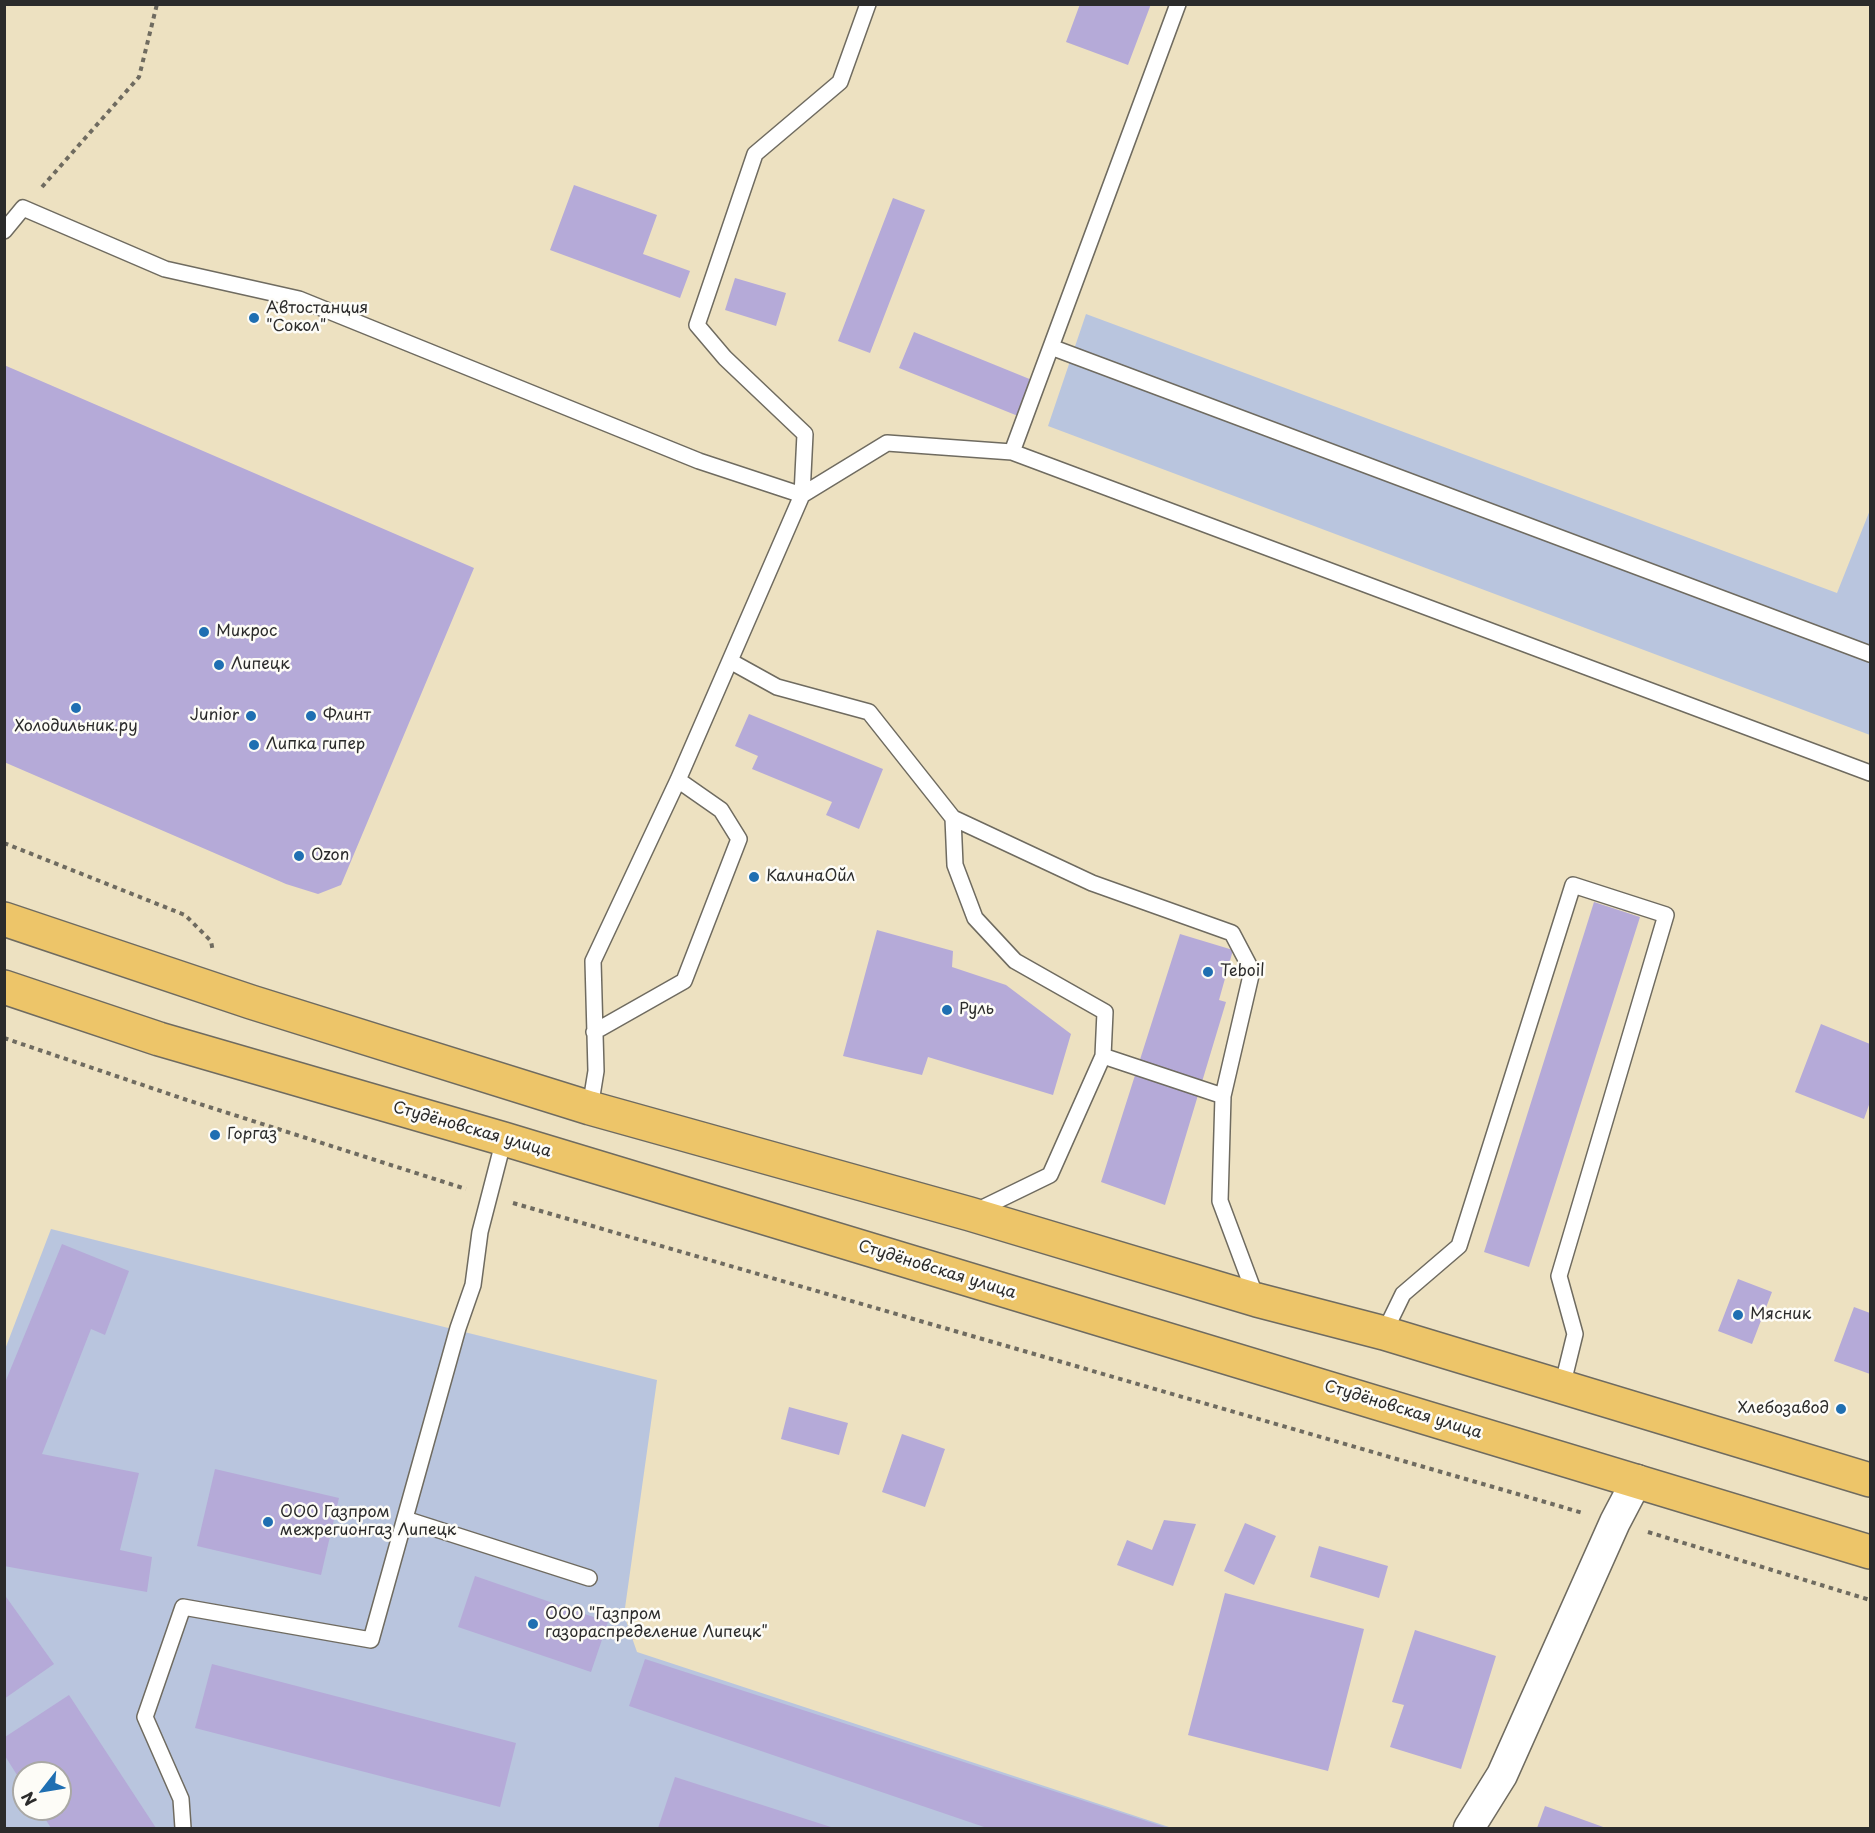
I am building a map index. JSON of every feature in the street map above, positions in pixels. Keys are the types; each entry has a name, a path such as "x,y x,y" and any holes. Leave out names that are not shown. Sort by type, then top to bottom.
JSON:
{"main road":[{"path":"4,919 251,1002 590,1108 970,1214 1257,1300 1384,1334 1870,1480"},
{"name":"Студёновская улица","path":"4,987 159,1039 504,1139 1870,1552"}],"street":[{"path":"1469,1828 1502,1776 1615,1522 1637,1480"}],"lane":[{"path":"590,1108 596,1071 593,961 678,780 802,495 805,434 725,358 698,326 755,154 840,82 868,4"},
{"path":"1012,452 1178,4"},
{"path":"4,231 23,208 165,269 299,299 699,461 802,495"},
{"path":"1051,347 1870,654"},
{"path":"802,495 887,442 1012,452 1870,773"},
{"path":"730,661 777,687 869,712 953,818 1092,883 1232,933 1252,971 1223,1096 1220,1201 1257,1300"},
{"path":"594,1032 684,981 739,839 721,810 678,780"},
{"path":"953,818 955,865 975,918 1015,961 1105,1012 1102,1056 1050,1175 970,1214"},
{"path":"1384,1334 1403,1294 1459,1246 1573,885 1666,915 1559,1276 1575,1334 1562,1387"},
{"path":"1102,1056 1223,1096"},
{"path":"183,1828 181,1799 145,1717 183,1607 371,1640 458,1328 473,1286 480,1232 504,1139"},
{"path":"405,1518 589,1578"}],"path":[{"path":"23,208 139,77 157,4"},
{"path":"4,843 184,915 211,941 215,960"},
{"path":"4,1038 184,1100 489,1196 1615,1522 1870,1600"}],"shaded area":[{"path":"1086,314 1837,593 1870,510 1870,735 1048,426"},
{"path":"51,1229 657,1380 624,1615 637,1652 1172,1828 5,1828 4,1352"}],"building":[{"path":"1080,4 1151,4 1128,65 1066,42"},
{"path":"574,185 657,215 643,254 690,271 680,298 550,250"},
{"path":"893,198 925,210 870,353 838,341"},
{"path":"735,278 786,293 776,326 725,310"},
{"path":"914,332 1032,380 1018,416 899,368"},
{"name":"Липецк","path":"4,365 474,568 341,885 318,894 286,884 4,762"},
{"path":"749,714 883,769 859,829 826,815 832,802 752,769 758,756 735,746"},
{"path":"1594,902 1640,917 1529,1267 1484,1252"},
{"name":"Руль","path":"877,930 953,951 952,967 1006,985 1071,1034 1053,1095 928,1057 922,1075 843,1056"},
{"path":"1180,934 1233,950 1219,1000 1226,1002 1165,1205 1101,1182"},
{"path":"1821,1024 1870,1044 1870,1102 1864,1119 1795,1092"},
{"path":"62,1244 129,1271 105,1335 91,1329 42,1454 139,1473 120,1550 152,1557 147,1592 4,1566 4,1385"},
{"path":"1738,1279 1772,1292 1752,1344 1718,1331"},
{"path":"1854,1307 1870,1313 1870,1374 1834,1361"},
{"path":"789,1407 848,1423 839,1455 781,1439"},
{"path":"902,1434 945,1449 925,1507 882,1492"},
{"name":"ООО Газпром межрегионгаз Липецк","path":"215,1469 339,1498 321,1575 197,1546"},
{"path":"1164,1520 1196,1524 1173,1586 1117,1565 1127,1540 1152,1550"},
{"path":"1245,1523 1276,1536 1254,1585 1224,1571"},
{"path":"1319,1546 1388,1566 1379,1598 1310,1577"},
{"name":"ООО \"Газпром газораспределение Липецк\"","path":"475,1576 608,1622 591,1672 458,1627"},
{"path":"1225,1593 1364,1629 1328,1771 1188,1735"},
{"path":"4,1594 54,1664 4,1699"},
{"path":"1415,1630 1496,1656 1461,1769 1390,1747 1404,1705 1392,1702"},
{"path":"645,1659 1168,1828 987,1828 629,1706"},
{"path":"212,1664 516,1743 500,1807 195,1728"},
{"path":"69,1695 156,1828 51,1828 47,1821 72,1821 72,1761 12,1761 12,1767 5,1756 5,1737"},
{"path":"675,1777 834,1828 658,1828"},
{"path":"1545,1806 1606,1828 1537,1828"}],"place":[{"name":"Автостанция \"Сокол\"","path":"254,318"},
{"name":"Микрос","path":"204,632"},
{"name":"Липецк","path":"219,665"},
{"name":"Холодильник.ру","path":"76,708"},
{"name":"Junior","path":"251,716"},
{"name":"Флинт","path":"311,716"},
{"name":"Липка гипер","path":"254,745"},
{"name":"Ozon","path":"299,856"},
{"name":"КалинаОйл","path":"754,877"},
{"name":"Teboil","path":"1208,972"},
{"name":"Руль","path":"947,1010"},
{"name":"Горгаз","path":"215,1135"},
{"name":"Мясник","path":"1738,1315"},
{"name":"Хлебозавод","path":"1841,1409"},
{"name":"ООО Газпром межрегионгаз Липецк","path":"268,1522"},
{"name":"ООО \"Газпром газораспределение Липецк\"","path":"533,1624"}]}
